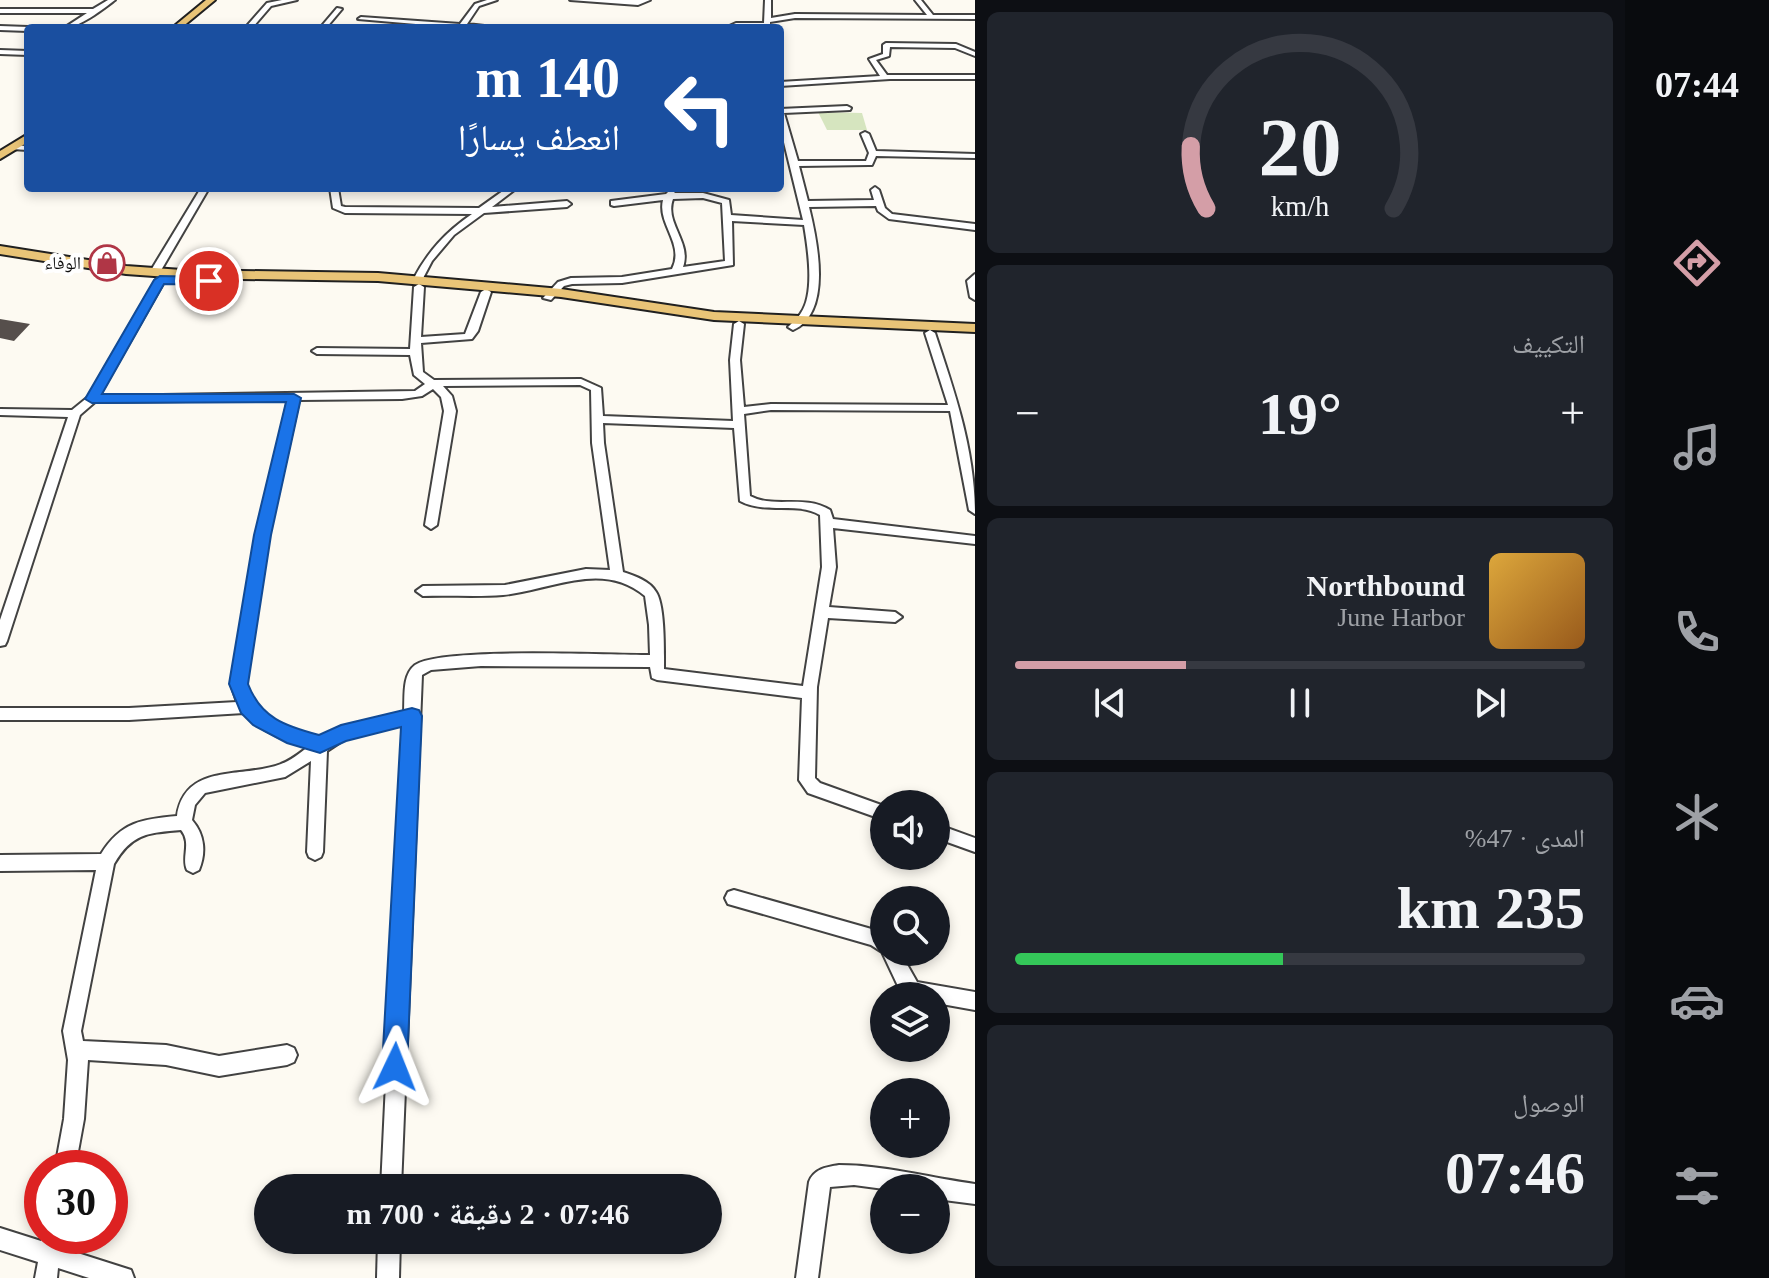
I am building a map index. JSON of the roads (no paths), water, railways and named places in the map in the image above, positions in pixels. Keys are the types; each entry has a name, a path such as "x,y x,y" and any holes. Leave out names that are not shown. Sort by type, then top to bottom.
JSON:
{"main road":[{"path":"181,24 211,0"},
{"path":"194,24 223,0"},
{"path":"0,165 24,148"},
{"path":"6,255 157,276 418,284 550,295 797,324 975,335"},
{"path":"418,284 550,295 739,324 975,328"}],"street":[{"path":"74,24 112,0"},
{"path":"251,24 267,5 294,0"},
{"path":"463,24 477,5 494,0"},
{"path":"573,0 638,3 647,0"},
{"path":"768,0 768,24 795,16"},
{"path":"918,0 931,16"},
{"path":"0,9 10,2"},
{"path":"0,9 97,11"},
{"path":"326,24 339,9"},
{"path":"769,10 795,16 975,17"},
{"path":"361,19 418,24"},
{"path":"0,28 24,29"},
{"path":"885,78 872,59 887,55 886,45 956,46 975,54"},
{"path":"14,52 24,46"},
{"path":"0,52 24,53"},
{"path":"784,84 975,77"},
{"path":"784,111 847,108"},
{"path":"794,164 869,163 873,153 865,134"},
{"path":"784,136 804,204 813,277 811,301 797,324"},
{"path":"873,153 975,156"},
{"path":"875,190 883,213 895,218 975,227"},
{"path":"0,641 75,414 92,399 203,192"},
{"path":"335,192 339,209 478,211 567,204"},
{"path":"507,192 451,233 428,260 418,284 418,372 434,383 588,383 596,388 597,419 617,574"},
{"path":"670,193 667,209 680,250 680,266 676,271"},
{"path":"550,295 571,281 622,280 730,263 730,218 726,202 718,197 670,193 614,203"},
{"path":"804,204 879,203"},
{"path":"730,218 807,223"},
{"path":"975,277 972,281 975,297"},
{"path":"317,351 418,346 468,337 473,331 486,292"},
{"path":"739,324 735,360 744,498 755,503 822,509 826,513 829,567 810,693 806,771 810,785 870,808"},
{"path":"930,333 955,408 975,510"},
{"path":"92,399 413,395 434,383"},
{"path":"431,525 450,411 446,396 434,383"},
{"path":"294,398 263,535 238,684 247,707 270,726 320,744"},
{"path":"739,411 771,407 955,408"},
{"path":"0,412 75,414"},
{"path":"597,419 740,425"},
{"path":"826,523 975,540"},
{"path":"423,591 516,588 564,575 617,574 651,594 656,625 655,672 659,675 810,693"},
{"path":"822,612 895,617"},
{"path":"392,1174 413,678 417,671 428,665 481,660 655,661"},
{"path":"0,714 129,714 247,707"},
{"path":"184,823 187,802 200,787 285,770 320,744 341,734 412,716"},
{"path":"315,852 320,744"},
{"path":"68,1150 78,1060 72,1031 106,862 125,834 143,827 184,823 192,829 196,839 193,865"},
{"path":"950,836 975,845"},
{"path":"0,863 106,862"},
{"path":"734,898 870,936"},
{"path":"898,966 912,990 975,1001"},
{"path":"76,1050 166,1055 219,1066 287,1055"},
{"path":"807,1278 819,1182 823,1177 838,1173 870,1178"},
{"path":"950,1190 975,1194"},
{"path":"0,1239 24,1242"},
{"path":"46,1278 50,1254"},
{"path":"71,1254 123,1278"},
{"path":"388,1278 389,1254"}],"place":[{"name":"الوفاء","path":"107,263"}]}
